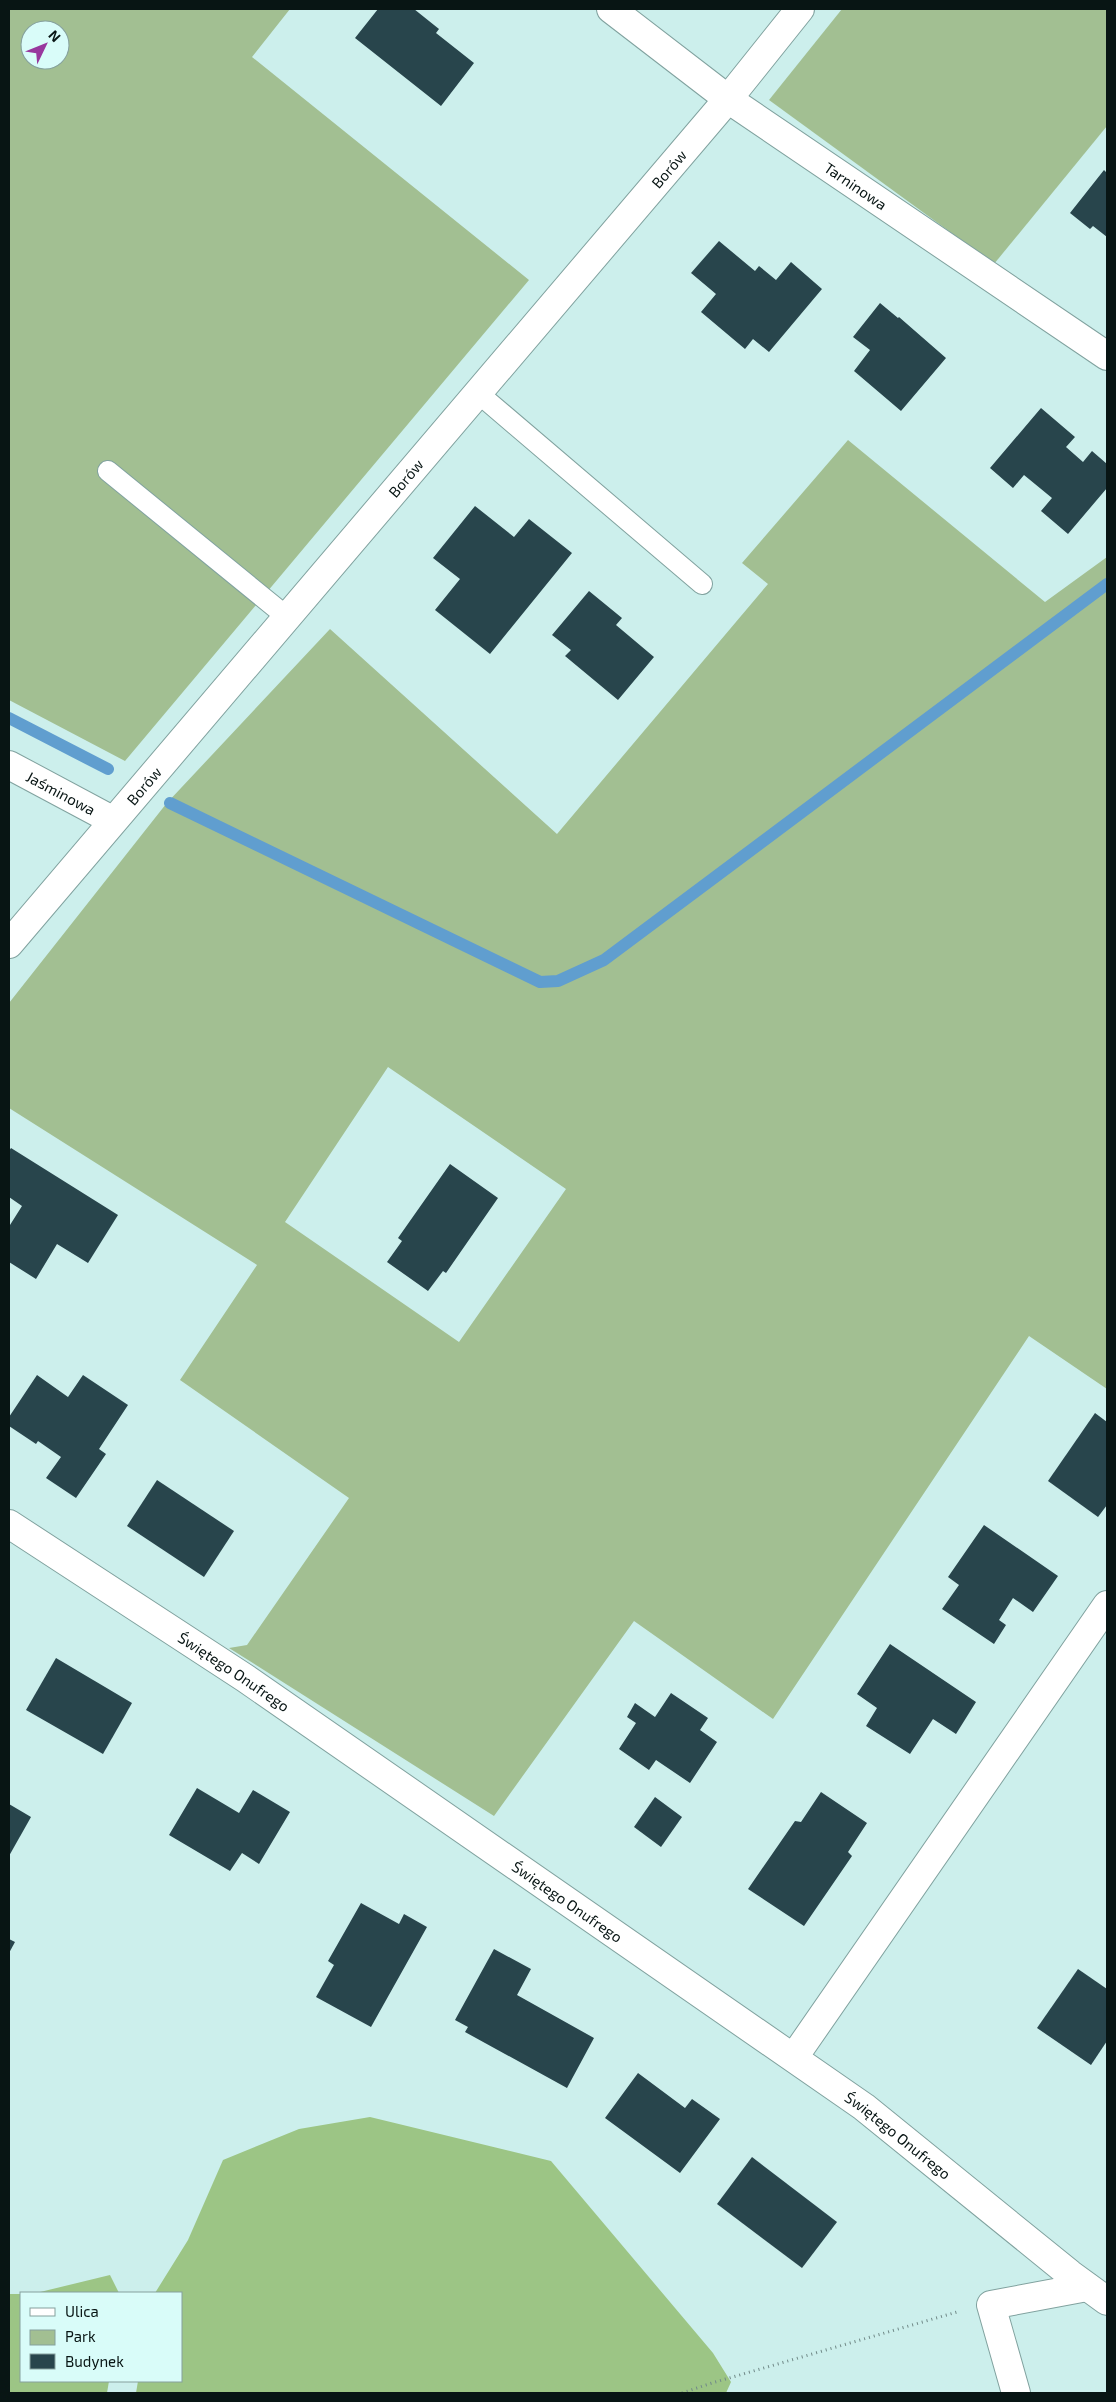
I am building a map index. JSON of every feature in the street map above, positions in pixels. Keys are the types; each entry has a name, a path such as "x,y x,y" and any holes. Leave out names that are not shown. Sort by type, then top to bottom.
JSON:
{"street":[{"name":"Tarninowa","path":"611,9 728,99 1107,356"},
{"name":"Borów","path":"9,944 112,820 728,99 800,9"},
{"name":"Jaśminowa","path":"9,765 112,820"},
{"name":"Świętego Onufrego","path":"9,1524 245,1678 864,2106 1097,2294"},
{"path":"794,2058 1107,1605"},
{"path":"1016,2393 991,2305 1097,2294"}],"lane":[{"path":"478,393 702,584"},
{"path":"108,471 287,617"}],"path":[{"path":"682,2393 712,2382 951,2314 991,2305"}],"green space":[{"path":"9,9 290,9 252,57 529,280 125,761 9,700"},
{"path":"842,9 1107,9 1107,126 994,264 769,100"},
{"path":"848,440 1045,602 1107,557 1107,1389 1029,1336 773,1719 634,1621 494,1816 229,1648 247,1645 349,1498 180,1380 257,1265 9,1108 9,1003 166,804 330,629 557,834 768,584 742,563","holes":["388,1067 566,1189 459,1342 285,1222"]},
{"path":"370,2117 551,2161 713,2353 731,2382 726,2393 136,2393 138,2382 182,2382 182,2292 156,2292 188,2240 223,2160 299,2129"},
{"path":"110,2275 118,2292 40,2292"},
{"path":"9,2294 20,2294 20,2382 109,2382 107,2393 9,2393"}],"building":[{"path":"378,9 414,9 439,29 436,33 474,63 441,106 355,38"},
{"path":"1104,170 1107,173 1107,237 1093,226 1090,229 1070,213"},
{"path":"719,241 755,271 759,266 776,280 791,262 822,289 769,352 753,339 745,349 701,312 716,294 691,273"},
{"path":"880,303 946,358 901,411 854,371 870,350 853,337"},
{"path":"1041,408 1075,437 1066,447 1083,462 1092,451 1107,464 1107,488 1068,534 1041,511 1052,498 1024,475 1013,488 990,468"},
{"path":"475,506 514,537 529,519 572,553 490,654 435,610 460,579 433,558"},
{"path":"589,591 622,618 616,625 654,657 618,700 565,656 571,650 552,635"},
{"path":"11,1148 118,1215 88,1263 57,1244 36,1279 9,1262 9,1224 22,1206 9,1197 9,1151"},
{"path":"450,1164 498,1198 446,1273 443,1271 428,1291 387,1262 402,1241 398,1238"},
{"path":"37,1375 68,1397 83,1375 128,1405 99,1449 106,1454 76,1498 46,1478 61,1457 38,1441 36,1444 9,1426 9,1417"},
{"path":"1095,1413 1107,1422 1107,1505 1098,1517 1048,1481"},
{"path":"157,1480 234,1531 204,1577 127,1526"},
{"path":"984,1525 1058,1576 1033,1612 1013,1598 999,1620 1006,1625 994,1644 942,1609 959,1585 948,1577"},
{"path":"890,1644 976,1702 956,1734 933,1719 910,1754 866,1726 877,1708 857,1694"},
{"path":"56,1658 132,1703 103,1754 26,1710"},
{"path":"671,1693 708,1718 700,1730 717,1742 690,1783 656,1760 649,1770 619,1749 636,1723 627,1717 635,1703 655,1717"},
{"path":"197,1788 239,1813 253,1790 290,1812 259,1864 242,1853 230,1871 169,1835"},
{"path":"821,1792 867,1823 848,1852 852,1856 804,1926 748,1889 795,1821 801,1822"},
{"path":"655,1797 682,1817 661,1847 634,1827"},
{"path":"9,1804 31,1817 9,1856"},
{"path":"361,1903 399,1924 404,1914 427,1927 371,2027 316,1997 334,1965 328,1961"},
{"path":"9,1939 15,1942 9,1953"},
{"path":"494,1949 531,1969 517,1995 594,2038 567,2088 465,2032 468,2027 455,2020"},
{"path":"1078,1969 1107,1989 1107,2041 1091,2065 1037,2028"},
{"path":"638,2073 685,2108 692,2099 720,2119 680,2173 605,2118"},
{"path":"752,2157 837,2222 802,2268 717,2204"}],"waterway":[{"path":"170,803 540,982 558,981 604,960 1107,584"},
{"path":"9,718 108,769"}]}
